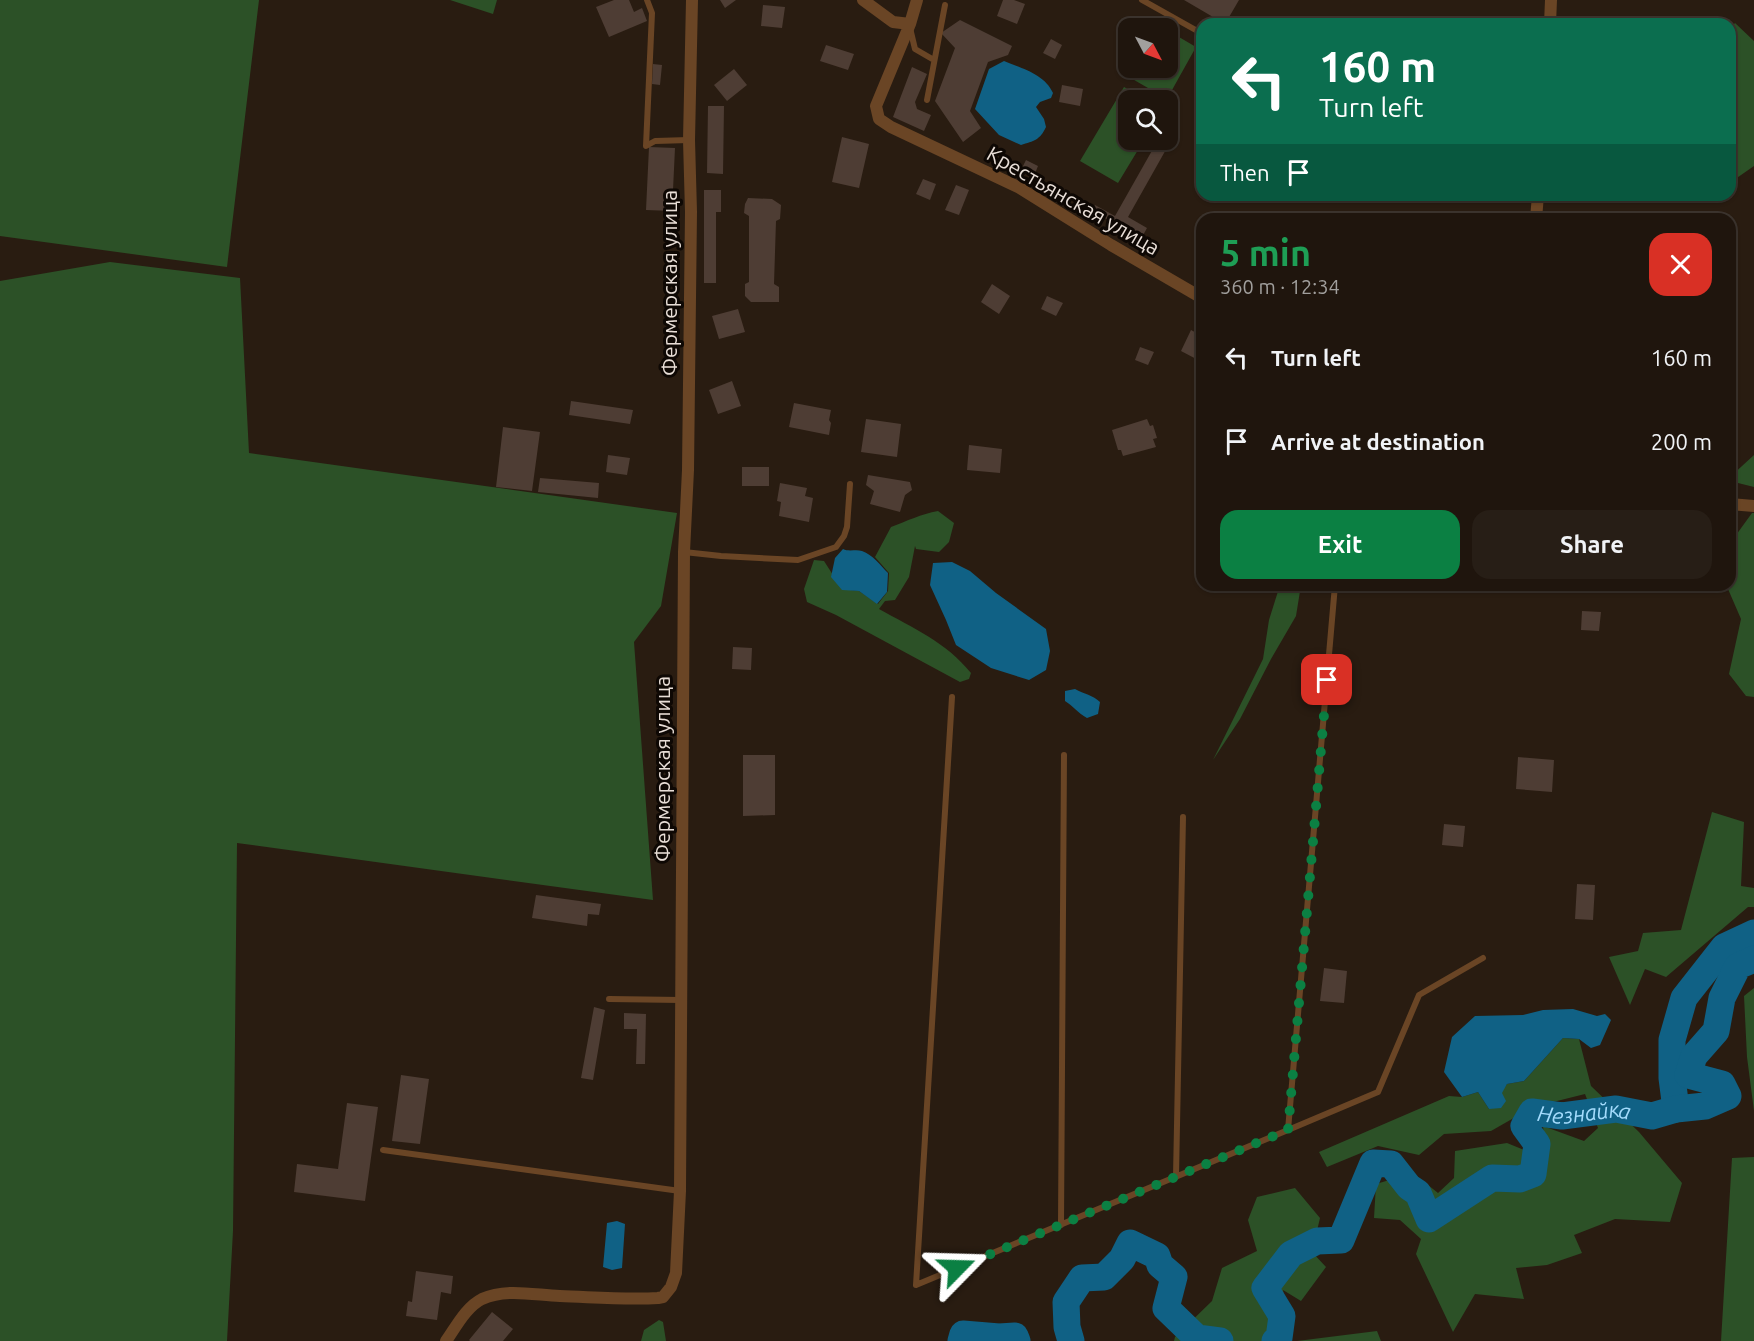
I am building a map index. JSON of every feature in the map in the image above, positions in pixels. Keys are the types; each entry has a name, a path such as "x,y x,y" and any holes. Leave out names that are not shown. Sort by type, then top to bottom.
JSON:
{"street":[{"name":"Фермерская улица","path":"446,1341 472,1306 492,1295 521,1293 647,1299 663,1297 671,1287 676,1274 680,1191 684,552 688,470 691,212 689,140 692,0"},
{"path":"863,0 893,22 910,24 916,0"},
{"path":"1550,18 1551,0"},
{"name":"Крестьянская улица","path":"910,24 876,106 879,119 891,127 1018,187 1196,295"},
{"path":"1736,504 1754,506"}],"lane":[{"path":"647,0 652,13 646,146 655,141 689,140"},
{"path":"1142,0 1196,30"},
{"path":"927,100 945,5"},
{"path":"910,24 915,49 934,60"},
{"path":"684,552 798,560 833,548 844,536 847,527 850,484"},
{"path":"1288,1130 1334,591"},
{"path":"952,697 916,1285 1378,1092 1419,995 1483,958"},
{"path":"1061,1225 1065,754"},
{"path":"1176,1177 1183,817"},
{"path":"609,999 681,1000"},
{"path":"383,1150 680,1191"}],"green space":[{"path":"0,0 259,0 227,267 0,236"},
{"path":"450,0 497,0 493,14"},
{"path":"1736,24 1754,41 1754,166 1736,179"},
{"path":"1178,36 1196,47 1172,90 1151,90 1131,78 1178,78"},
{"path":"1118,97 1118,150 1138,150 1118,183 1080,161"},
{"path":"110,262 240,278 249,453 677,513 661,606 634,642 653,900 237,843 233,1231 227,1341 0,1341 0,281"},
{"path":"1754,455 1754,487 1736,482 1736,472"},
{"path":"938,511 954,523 949,542 939,552 916,549 915,546 909,577 895,600 885,601 879,609 928,636 961,662 971,673 969,679 960,682 836,615 807,602 804,589 814,560 824,561 842,589 859,591 878,604 888,591 889,573 875,557 891,527"},
{"path":"1754,513 1754,697 1746,696 1729,674 1741,619 1729,591 1736,591 1736,535"},
{"path":"1278,591 1300,591 1296,616 1240,719 1213,760 1263,659 1269,620"},
{"path":"1712,812 1744,822 1741,886 1754,888 1754,907 1748,907 1666,977 1645,969 1630,1005 1609,957 1638,951 1643,933 1681,930"},
{"path":"1754,988 1754,1111 1747,1057 1744,996"},
{"path":"1563,1038 1579,1039 1591,1086 1639,1132 1682,1183 1670,1222 1615,1219 1574,1235 1582,1253 1547,1265 1516,1268 1524,1299 1475,1294 1453,1332 1416,1254 1421,1239 1400,1220 1374,1218 1376,1184 1413,1173 1438,1193 1454,1178 1455,1151 1507,1143 1546,1159 1543,1126 1584,1141 1598,1128 1585,1094 1533,1107 1491,1131 1444,1134 1419,1155 1378,1146 1327,1167 1319,1152 1449,1096 1462,1097 1478,1092 1489,1109 1507,1084 1524,1081"},
{"path":"1754,1157 1754,1341 1721,1341 1732,1158"},
{"path":"1295,1188 1320,1218 1312,1252 1326,1267 1301,1301 1283,1290 1292,1341 1174,1341 1175,1337 1212,1301 1222,1268 1257,1251 1248,1220 1257,1197"},
{"path":"659,1320 663,1322 666,1341 641,1341 644,1330"},
{"path":"1377,1331 1381,1341 1297,1341"}],"water":[{"path":"1004,61 1038,76 1053,93 1051,98 1040,102 1036,107 1044,119 1046,127 1044,131 1036,139 1021,145 999,135 975,109 989,69"},
{"path":"843,549 860,550 866,553 888,573 887,592 877,604 859,591 842,590 831,577 835,558"},
{"path":"952,562 970,571 1046,629 1050,651 1046,670 1029,680 991,668 956,645 930,585 933,563"},
{"path":"1075,689 1100,702 1098,714 1087,718 1065,701 1065,691"},
{"path":"1573,1009 1597,1016 1605,1014 1611,1020 1600,1045 1591,1048 1579,1039 1563,1038 1524,1081 1507,1084 1502,1093 1506,1101 1501,1108 1489,1109 1478,1092 1462,1097 1444,1072 1452,1037 1475,1016 1523,1015 1543,1010"},
{"path":"617,1221 625,1224 622,1268 612,1270 603,1267 607,1223"}],"building":[{"path":"614,0 629,0 634,12 642,8 647,21 609,37 596,7"},
{"path":"720,0 736,0 725,8"},
{"path":"1003,0 1014,0 1025,4 1017,24 997,16"},
{"path":"1184,0 1239,0 1228,18 1215,18"},
{"path":"763,5 785,7 782,28 761,26"},
{"path":"960,20 1012,46 1008,55 988,62 970,111 981,128 963,142 935,101 955,48 941,33"},
{"path":"1051,39 1062,45 1055,59 1043,53"},
{"path":"826,45 854,54 848,70 820,61"},
{"path":"653,64 662,65 660,85 652,84"},
{"path":"912,67 927,74 915,102 917,109 931,115 924,131 893,117"},
{"path":"734,69 747,85 727,101 714,85"},
{"path":"1062,85 1083,89 1080,106 1059,102"},
{"path":"708,106 724,106 723,174 707,173"},
{"path":"842,137 869,144 859,188 832,182"},
{"path":"649,147 675,148 672,211 646,210"},
{"path":"1152,150 1166,150 1128,217 1147,228 1141,239 1091,210 1095,205 1115,216"},
{"path":"1026,160 1038,166 1034,176 1021,170"},
{"path":"923,179 936,184 930,200 916,194"},
{"path":"956,185 969,190 959,215 945,210"},
{"path":"704,190 721,190 721,212 716,212 716,283 704,283"},
{"path":"748,198 772,199 781,205 780,219 776,221 774,284 779,287 779,302 751,302 745,296 745,284 749,282 749,216 744,213"},
{"path":"992,284 1010,296 999,314 981,302"},
{"path":"1047,296 1063,303 1056,316 1041,309"},
{"path":"738,309 745,332 719,339 712,316"},
{"path":"1191,330 1196,333 1196,359 1181,351"},
{"path":"1140,347 1154,352 1148,365 1135,360"},
{"path":"732,381 741,406 718,414 709,390"},
{"path":"571,401 633,410 630,424 569,415"},
{"path":"794,403 831,410 829,435 789,427"},
{"path":"866,419 901,424 897,457 861,452"},
{"path":"1147,419 1150,426 1153,425 1157,438 1153,439 1156,447 1123,456 1121,450 1118,450 1112,430"},
{"path":"503,427 540,432 532,491 496,487"},
{"path":"969,445 1002,449 1000,473 967,470"},
{"path":"608,455 630,458 627,475 606,472"},
{"path":"742,467 769,467 769,486 742,486"},
{"path":"868,475 910,482 912,490 905,495 900,512 870,504 874,491 866,485"},
{"path":"540,478 599,483 598,498 538,492"},
{"path":"780,483 807,488 805,496 813,498 809,522 779,516 781,502 777,501"},
{"path":"1582,611 1601,612 1599,631 1581,630"},
{"path":"733,647 752,648 751,670 732,669"},
{"path":"743,755 775,755 775,815 743,816"},
{"path":"1518,757 1554,760 1552,792 1516,789"},
{"path":"1444,824 1465,826 1463,847 1442,845"},
{"path":"1577,884 1595,885 1593,920 1575,919"},
{"path":"536,895 601,904 599,915 588,914 587,926 532,918"},
{"path":"1324,968 1347,971 1344,1003 1320,1001"},
{"path":"594,1007 605,1010 593,1080 581,1078"},
{"path":"624,1013 646,1014 645,1064 636,1064 637,1029 624,1029"},
{"path":"401,1075 429,1079 420,1144 392,1141"},
{"path":"347,1103 378,1107 365,1201 294,1192 297,1164 338,1169"},
{"path":"416,1271 453,1276 451,1294 441,1292 437,1320 406,1316 408,1301 412,1302"},
{"path":"492,1312 513,1329 503,1341 470,1341 469,1340"}],"waterway":[{"name":"Незнайка","path":"1676,1109 1672,1078 1672,1040 1684,998 1724,947 1754,933"},
{"name":"Незнайка","path":"1275,1341 1279,1338 1282,1316 1265,1288 1291,1254 1317,1241 1341,1240 1373,1163 1391,1164 1409,1187 1418,1193 1429,1219 1492,1178 1520,1179 1533,1174 1537,1144 1524,1126 1532,1112 1562,1116 1616,1109 1652,1116 1676,1109 1705,1106 1728,1096 1722,1084 1688,1075 1694,1056 1716,1031 1722,998 1738,966 1754,959"},
{"name":"Незнайка","path":"1071,1341 1067,1327 1066,1302 1082,1278 1104,1277 1122,1259 1130,1243 1157,1256 1160,1265 1174,1277 1166,1308 1197,1338 1220,1341"},
{"name":"Незнайка","path":"961,1341 963,1334 1015,1336 1017,1341"}],"route":[{"path":"957,1268 1288,1130 1327,680"}]}
